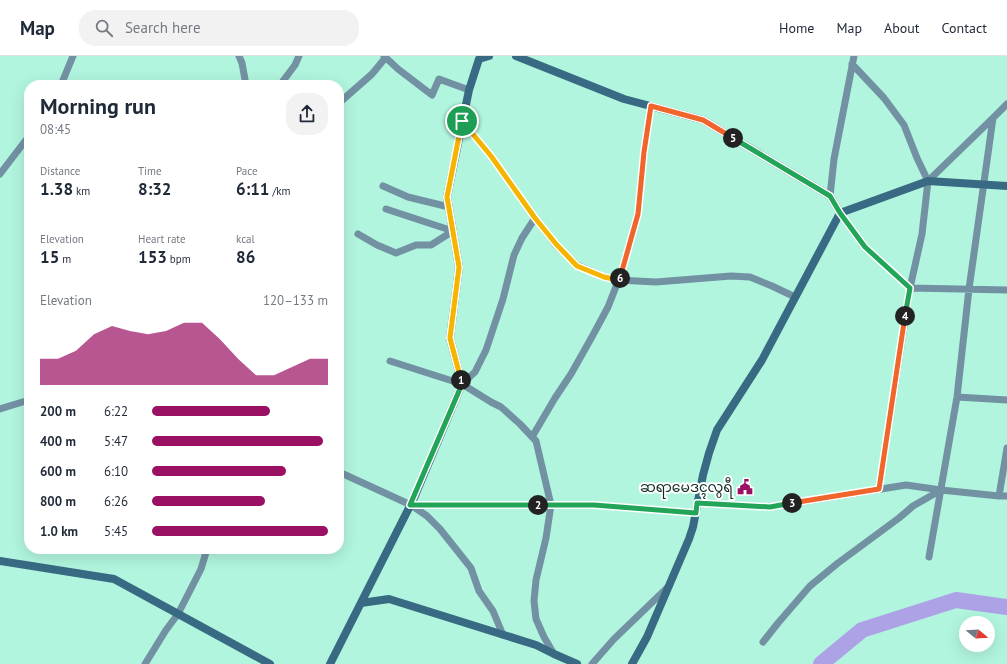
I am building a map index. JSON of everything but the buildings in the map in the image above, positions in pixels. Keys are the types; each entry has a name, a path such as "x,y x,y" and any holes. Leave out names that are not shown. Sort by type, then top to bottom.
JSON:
{"street":[{"path":"63,80 73,56"},
{"path":"239,56 245,80"},
{"path":"284,80 295,65 299,56"},
{"path":"344,99 372,74 385,56 398,69 432,95 439,79 469,90"},
{"path":"462,384 450,338 459,267 447,197 469,90 479,60 489,56"},
{"path":"516,56 624,100 703,120 830,196 840,213 865,247 910,288 1007,290"},
{"path":"830,196 834,159 854,56"},
{"path":"852,64 884,98 904,125 928,182 922,234 910,288 879,489"},
{"path":"928,182 1007,104"},
{"path":"532,437 593,335 608,307 621,274 638,214 644,152 651,106"},
{"path":"929,557 957,397 969,289 993,118"},
{"path":"462,121 491,156 535,218 556,244 577,266 604,277 618,280 656,282 731,276 750,277 795,297"},
{"path":"0,174 24,143"},
{"path":"632,664 647,637 689,539 696,513 703,475 709,453 718,430 762,360 840,213 928,182 1007,186"},
{"path":"383,186 408,197 449,207"},
{"path":"386,209 453,231"},
{"path":"330,664 410,505 462,384 475,372 486,350 504,299 514,255 522,238 535,218"},
{"path":"358,234 377,245 396,252 416,245 432,245 453,231"},
{"path":"390,361 462,384 501,407 536,441 551,505 546,538 536,580 534,601 536,619 554,654"},
{"path":"957,397 1007,400"},
{"path":"0,409 24,402"},
{"path":"999,496 1007,448"},
{"path":"344,474 410,505 427,516 440,529 471,568 479,591 493,611 503,635"},
{"path":"697,503 770,507 906,485 1007,496"},
{"path":"763,642 810,586 913,506 941,490"},
{"path":"410,505 594,505 696,513"},
{"path":"145,664 166,630 178,614 201,568 205,554"},
{"path":"0,561 114,579 270,664"},
{"path":"592,664 614,639 669,586"},
{"path":"361,603 389,599 536,645 577,664"}],"waterway":[{"path":"821,664 862,630 956,600 1007,607"}],"place":[{"name":"ဆရာမေဒၚလွရီ","path":"745,487"}],"route":[{"path":"651,106 703,120 830,196 840,213 865,247 910,288 879,489 770,507 697,503 696,513 594,505 410,505 462,384 450,338 459,267 447,197 462,121 491,156 535,218 556,244 577,266 604,277 618,280 638,214 644,152 651,106"}]}
